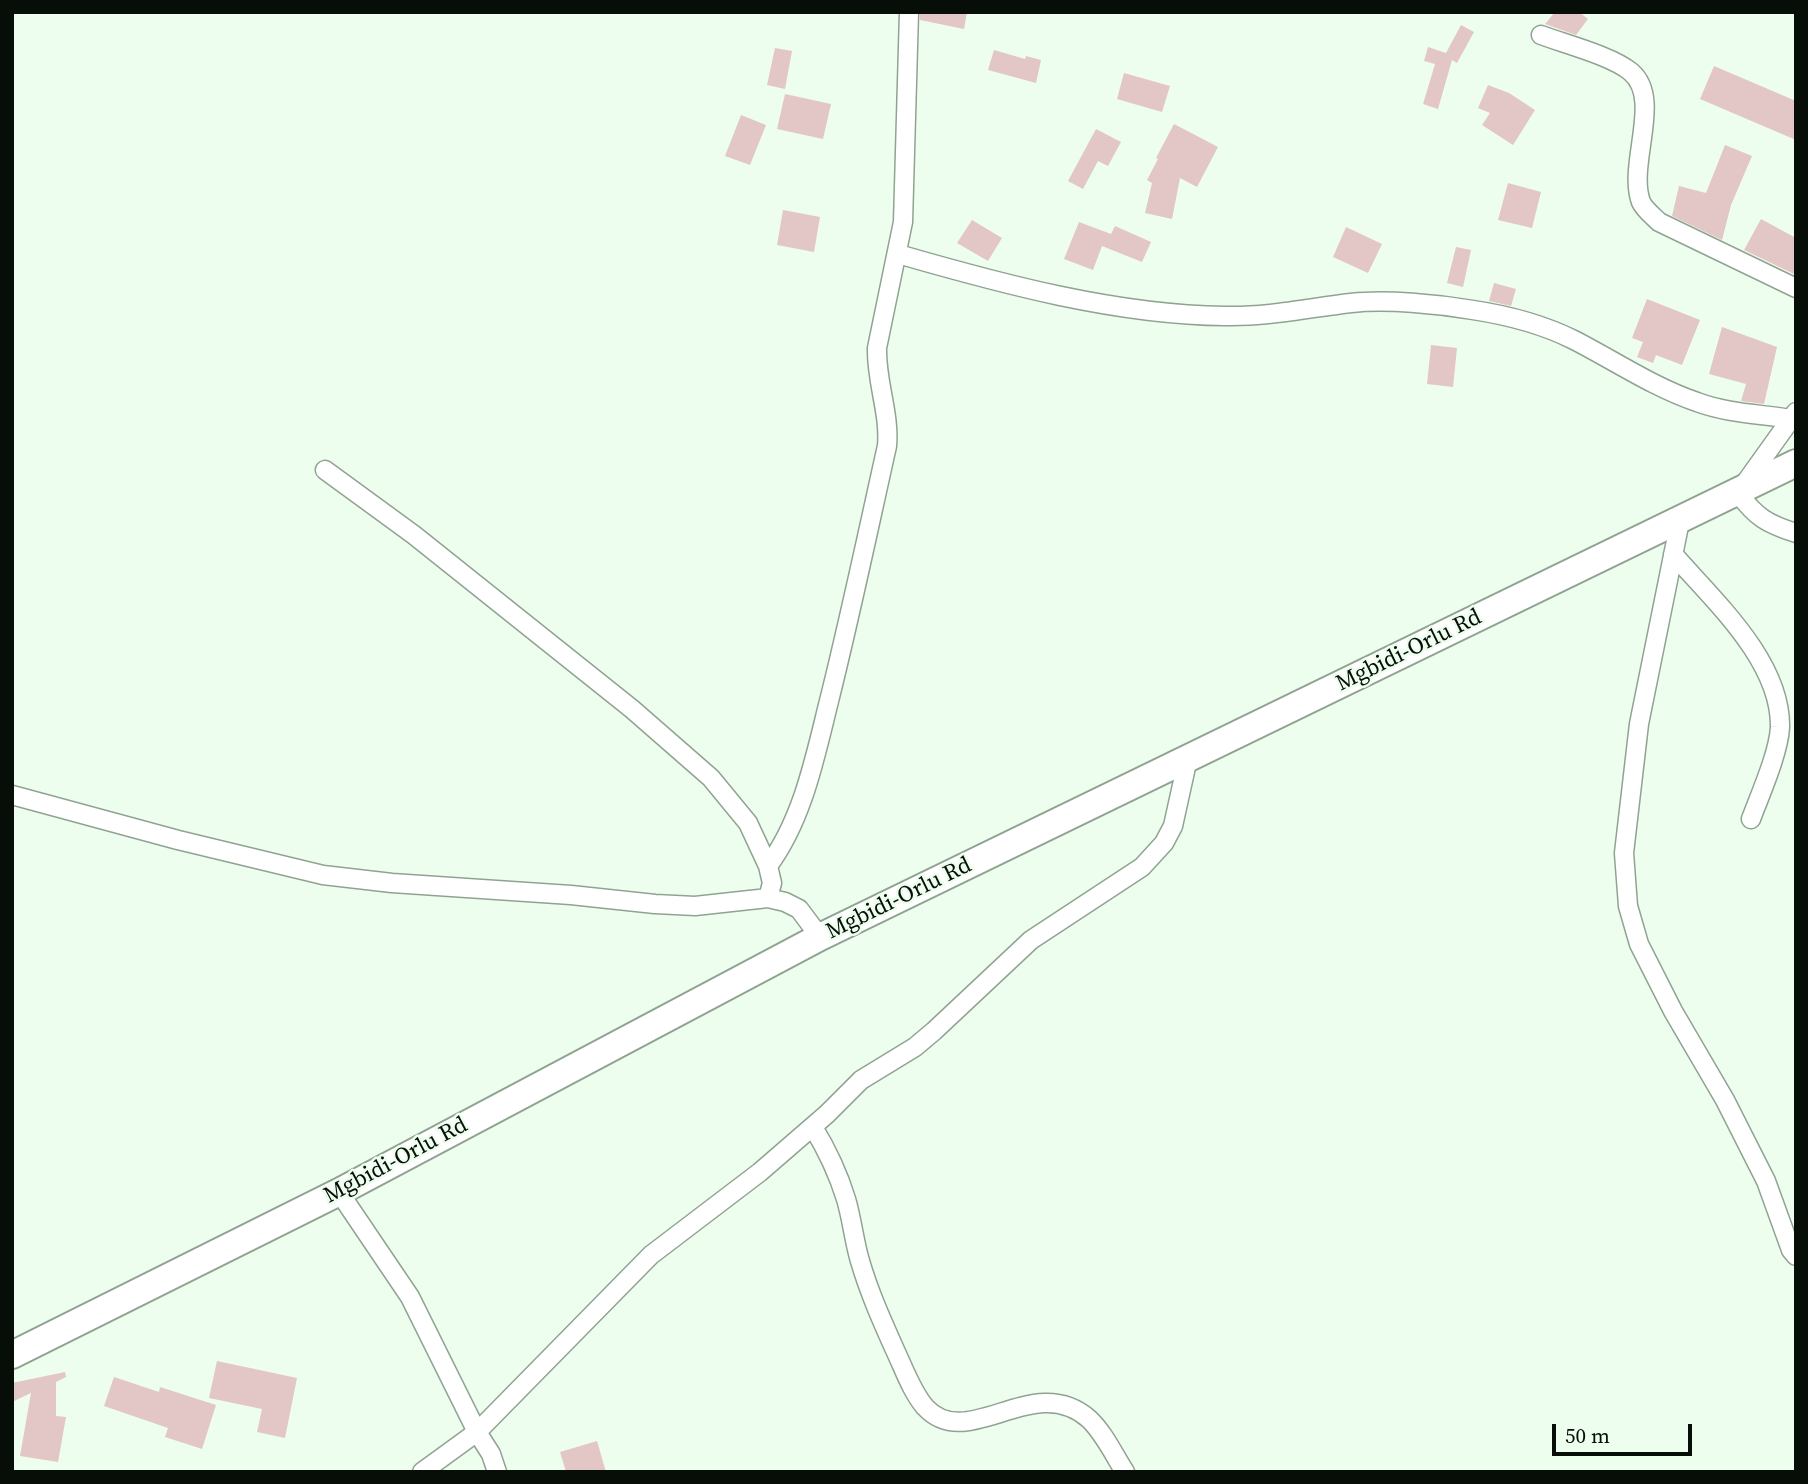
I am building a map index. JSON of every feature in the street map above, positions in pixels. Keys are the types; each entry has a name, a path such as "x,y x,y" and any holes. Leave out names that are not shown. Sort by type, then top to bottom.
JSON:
{"main road":[{"name":"Mgbidi-Orlu Rd","path":"12,1355 339,1192 820,937 1796,463"}],"street":[{"path":"768,866 784,845 793,825 816,752 844,641 887,446 888,431 876,369 877,348 903,222 909,12"},
{"path":"1541,35 1612,61 1633,72 1644,95 1645,109 1637,180 1642,204 1659,222 1796,288"},
{"path":"898,254 952,270 1091,301 1175,315 1229,317 1292,313 1354,303 1423,304 1475,310 1535,325 1572,339 1641,377 1698,403 1793,415 1738,493 1752,512 1777,527 1796,533"},
{"path":"325,470 414,535 534,630 701,769 748,823 768,866 772,883 768,898"},
{"path":"1680,521 1639,724 1624,853 1628,906 1639,944 1673,1011 1725,1100 1766,1181 1791,1250 1796,1255"},
{"path":"1673,554 1752,645 1773,687 1780,728 1751,819"},
{"path":"422,1472 477,1432 650,1255 760,1172 813,1127 861,1080 915,1047 1031,940 1142,867 1164,844 1173,825 1188,758"},
{"path":"12,795 178,840 323,875 655,904 695,906 768,898 799,909 820,937"},
{"path":"813,1127 830,1156 846,1201 859,1260 873,1301 905,1372 925,1406 942,1420 960,1423 1048,1401 1072,1408 1090,1420 1125,1472"},
{"path":"339,1192 410,1297 477,1432 491,1454 497,1472"}],"building":[{"path":"920,12 967,12 964,29 920,20"},
{"path":"1555,12 1579,12 1588,19 1576,35 1545,24"},
{"path":"1461,25 1474,32 1457,63 1452,60 1438,109 1423,104 1435,64 1424,61 1428,47 1446,53"},
{"path":"775,48 792,51 785,89 767,85"},
{"path":"994,50 1025,59 1026,56 1041,60 1036,83 988,70"},
{"path":"1714,66 1796,101 1796,140 1700,99"},
{"path":"1124,73 1170,86 1162,112 1117,99"},
{"path":"1488,85 1509,93 1535,110 1513,145 1482,125 1490,113 1478,108"},
{"path":"785,94 831,104 823,139 777,129"},
{"path":"741,115 766,125 750,165 725,156"},
{"path":"1174,124 1218,147 1197,187 1180,178 1172,219 1145,213 1152,183 1147,180"},
{"path":"1096,129 1121,142 1108,166 1098,161 1083,189 1068,181"},
{"path":"1725,145 1752,156 1731,205 1722,240 1672,216 1679,186 1706,193"},
{"path":"1508,183 1541,192 1532,228 1498,220"},
{"path":"783,210 820,217 814,252 777,245"},
{"path":"1761,219 1796,238 1796,275 1744,250"},
{"path":"972,220 1002,238 988,261 957,243"},
{"path":"1079,222 1111,234 1115,226 1151,242 1142,262 1102,246 1093,270 1064,259"},
{"path":"1346,227 1382,244 1368,273 1333,257"},
{"path":"1456,247 1471,250 1463,287 1447,283"},
{"path":"1494,283 1516,289 1511,306 1489,301"},
{"path":"1647,299 1700,320 1682,365 1656,355 1653,363 1637,357 1643,342 1632,338"},
{"path":"1722,327 1777,347 1764,404 1741,401 1746,384 1709,374"},
{"path":"1431,345 1457,348 1453,387 1427,384"},
{"path":"217,1361 297,1378 285,1438 257,1432 262,1409 209,1398"},
{"path":"65,1372 66,1377 56,1382 56,1416 66,1417 58,1462 20,1456 31,1393 12,1402 12,1383"},
{"path":"114,1377 159,1392 160,1387 216,1405 202,1449 165,1437 168,1428 104,1406"},
{"path":"597,1441 606,1472 566,1472 560,1452"}]}
